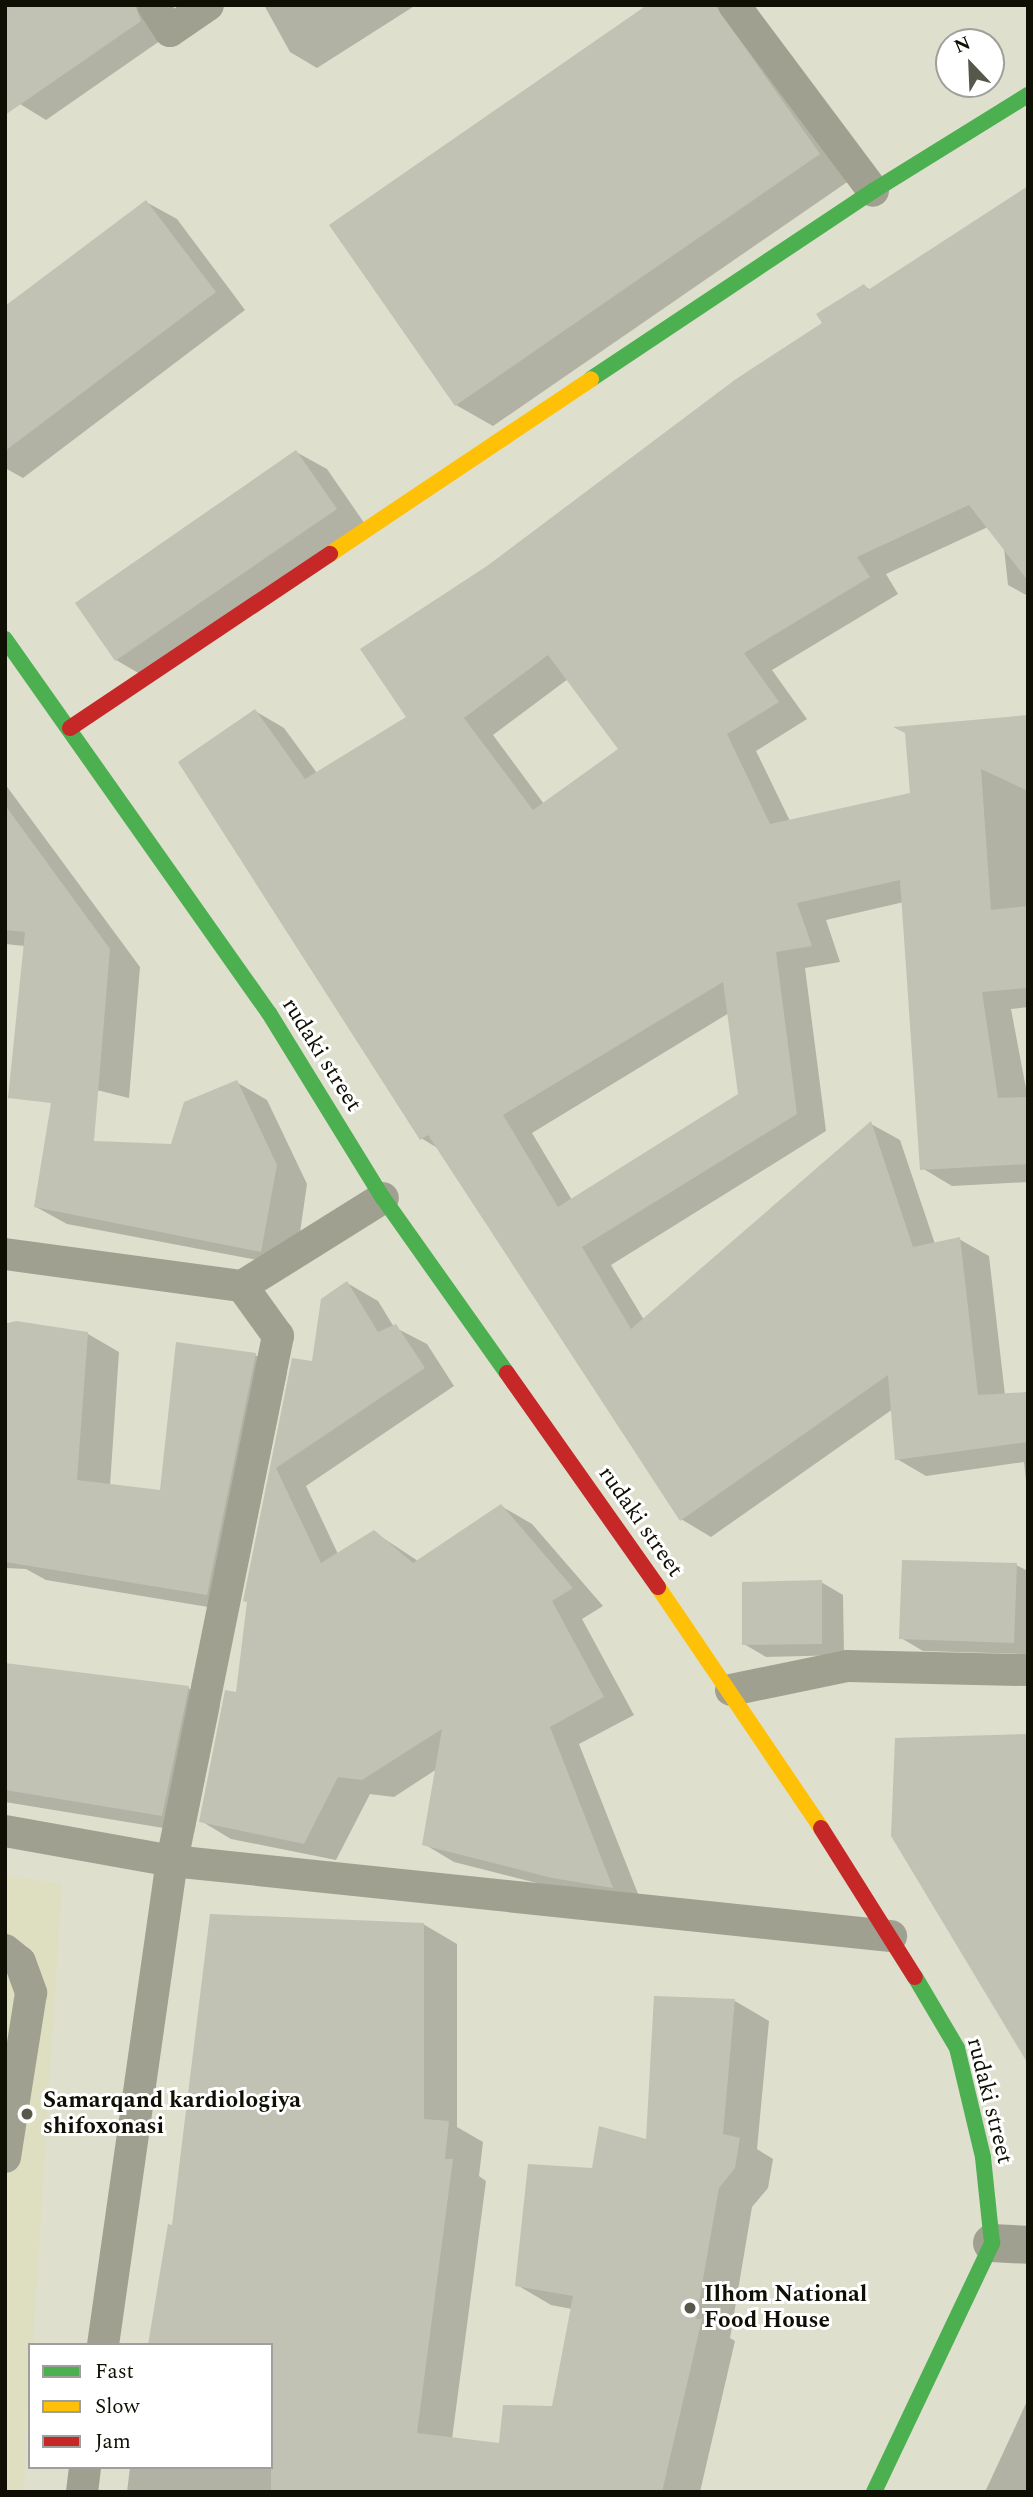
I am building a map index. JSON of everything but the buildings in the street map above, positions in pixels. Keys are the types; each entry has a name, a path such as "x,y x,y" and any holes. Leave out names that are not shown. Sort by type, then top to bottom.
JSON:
{"street":[{"path":"70,728 873,191 1025,103"},
{"name":"rudaki street","path":"5,639 269,1013 383,1198 731,1690 891,1936 957,2048 983,2157 1010,2244 874,2492"}],"lane":[{"path":"153,5 170,31 208,5"},
{"path":"734,5 873,191"},
{"path":"5,1254 242,1286 383,1198"},
{"path":"103,2343 172,1861 278,1336 242,1286"},
{"path":"731,1690 847,1666 1028,1670"},
{"path":"5,1831 172,1861 891,1936"},
{"path":"5,1950 20,1962 31,1993 5,2157"},
{"path":"82,2492 85,2469"}],"shaded area":[{"name":"Samarqand kardiologiya shifoxonasi","path":"5,1875 62,1884 33,2343 28,2343 24,2492 5,2492"}],"traffic: fast":[{"path":"591,379 873,191 1028,95"},
{"path":"5,639 269,1013 383,1198 507,1373"},
{"path":"874,2492 992,2243 983,2157 957,2048 915,1977"}],"traffic: slow":[{"path":"330,554 591,379"},
{"path":"658,1587 821,1828"}],"traffic: jam":[{"path":"70,728 330,554"},
{"path":"507,1373 658,1587"},
{"path":"821,1828 915,1977"}],"place":[{"name":"Samarqand kardiologiya shifoxonasi","path":"27,2114"},
{"name":"Ilhom National Food House","path":"690,2308"}]}
